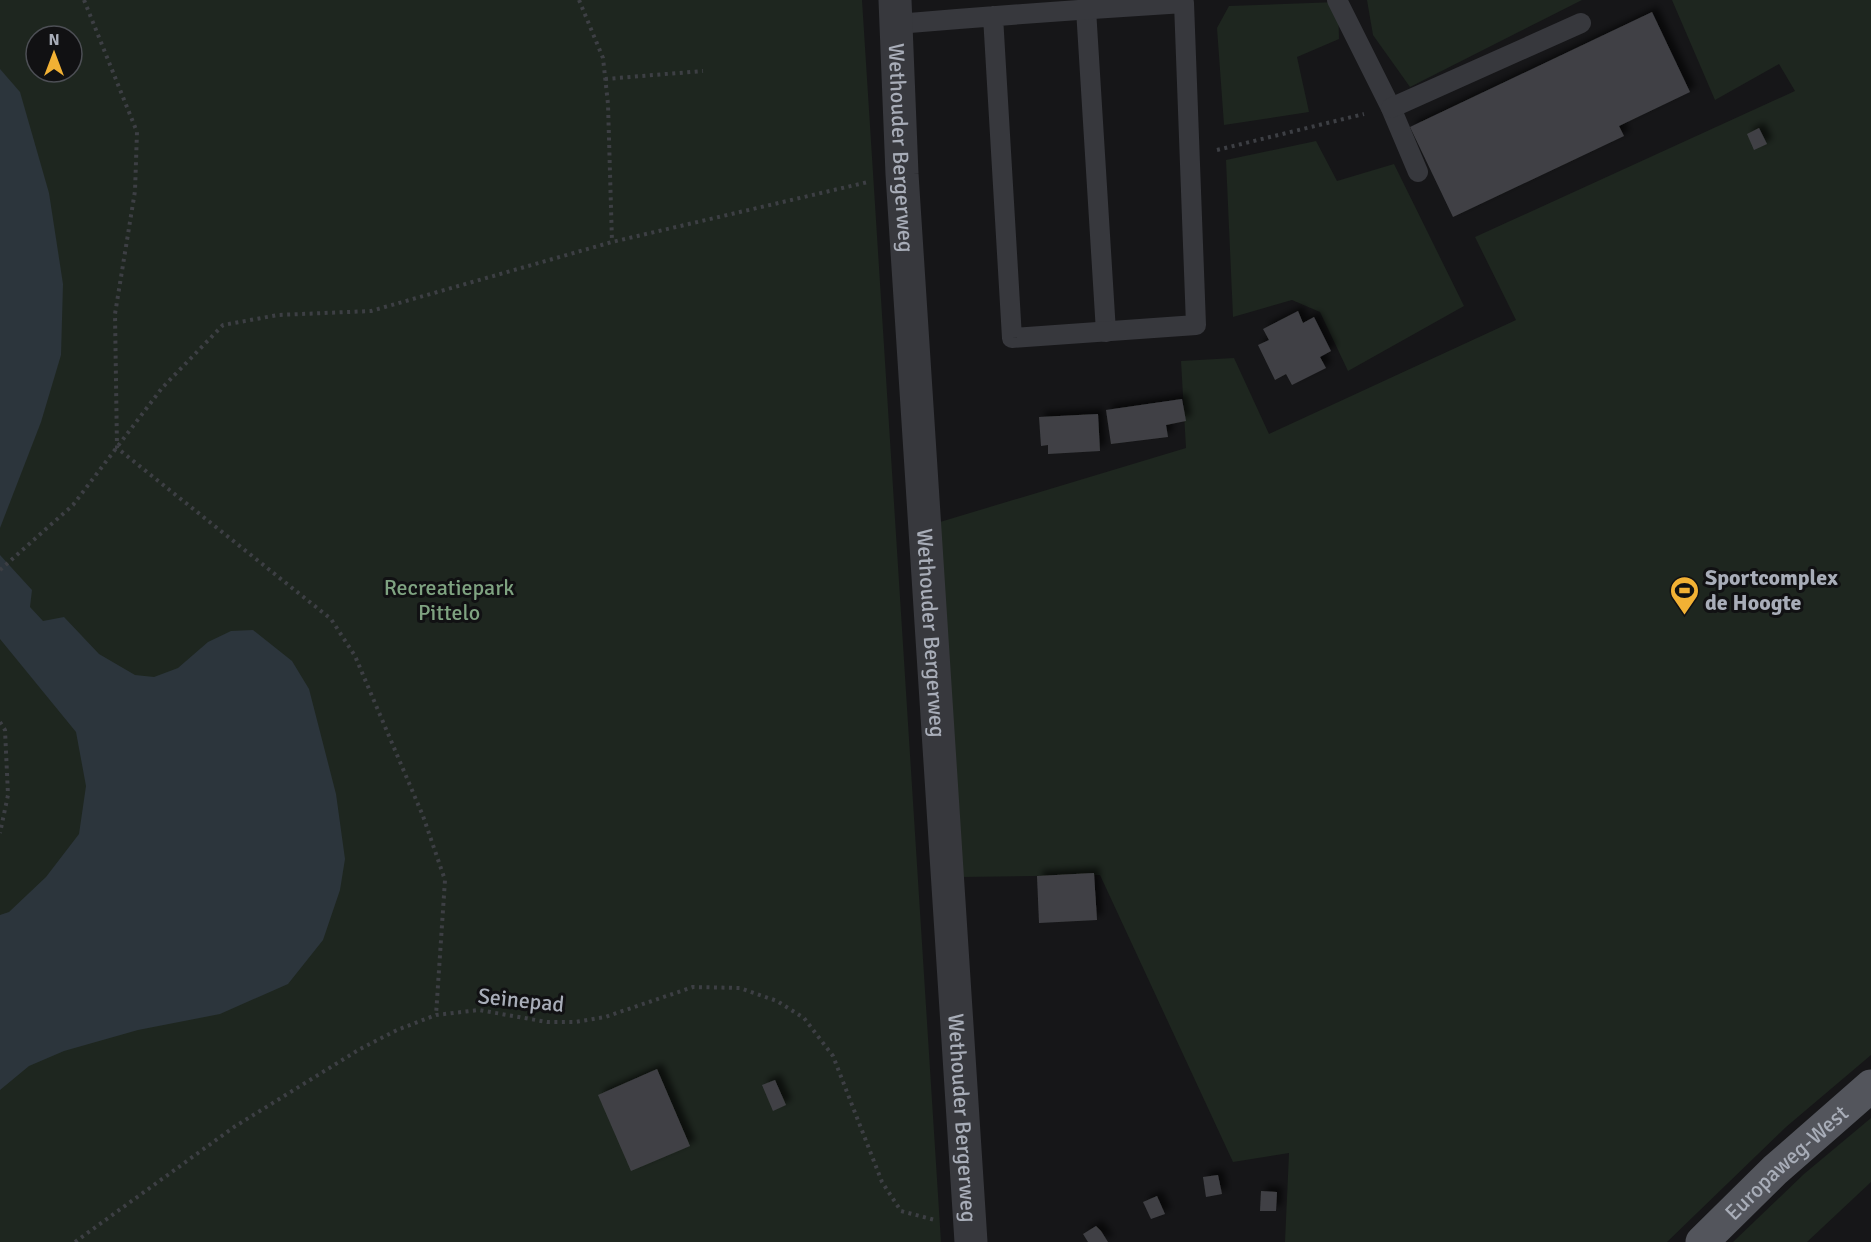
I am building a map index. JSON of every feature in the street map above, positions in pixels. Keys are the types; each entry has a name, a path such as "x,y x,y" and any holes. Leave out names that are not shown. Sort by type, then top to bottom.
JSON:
{"main road":[{"name":"Europaweg-West","path":"1702,1242 1775,1170 1871,1086"}],"street":[{"name":"Wethouder Bergerweg","path":"896,12 902,174 970,1231"}],"lane":[{"path":"1336,0 1391,108 1418,172"},
{"name":"Wethouder Bergerweg","path":"896,12 993,16 1188,2 1190,156 1196,325 1012,338 993,16"},
{"path":"1086,9 1106,332"},
{"path":"1391,108 1581,23"}],"path":[{"path":"84,0 137,132 135,191 115,314 117,448"},
{"path":"579,0 603,58 612,242"},
{"path":"605,79 703,71"},
{"path":"1190,156 1391,108"},
{"path":"0,570 73,506 162,388 223,325 278,315 371,311 612,242 902,174"},
{"path":"117,448 331,619 355,656 423,816 445,880 436,1015"},
{"path":"0,722 4,730 8,795 0,833"},
{"name":"Seinepad","path":"75,1242 234,1127 397,1030 436,1015 479,1010 547,1022 575,1022 605,1017 693,987 740,988 777,1001 804,1018 833,1056 882,1182 901,1211 970,1231"}],"green space":[{"name":"Recreatiepark Pittelo","path":"0,0 862,0 941,1242 0,1242"},
{"path":"1367,0 1582,0 1410,87 1373,35"},
{"path":"1672,0 1871,0 1871,1055 1786,1127 1667,1242 1285,1242 1289,1153 1233,1162 1100,875 961,877 940,522 1186,448 1181,361 1234,358 1269,434 1516,320 1475,237 1795,91 1779,64 1715,100"},
{"path":"1338,2 1339,39 1297,57 1309,112 1224,125 1217,28 1229,6"},
{"path":"1316,141 1337,181 1394,164 1464,306 1348,371 1320,312 1292,300 1233,317 1226,160"},
{"path":"1871,1118 1871,1182 1807,1242 1733,1242 1804,1174"}],"shaded area":[{"path":"0,69 20,92 49,193 63,284 61,355 41,422 0,528"},
{"path":"0,555 32,590 30,607 43,621 64,617 99,654 135,675 154,677 178,668 208,642 231,631 253,630 292,661 309,689 336,794 345,859 340,890 323,940 288,984 220,1014 138,1030 64,1051 29,1066 0,1090 0,915 9,912 46,877 79,834 86,786 76,732 0,639"}],"building":[{"path":"1652,12 1690,92 1619,126 1624,136 1453,217 1410,127"},
{"path":"1759,128 1767,144 1754,150 1747,134"},
{"path":"1298,311 1303,323 1314,317 1331,351 1320,357 1326,368 1292,385 1286,374 1275,380 1258,345 1269,340 1263,329"},
{"path":"1182,399 1186,421 1166,425 1168,437 1111,444 1106,410"},
{"path":"1098,414 1100,451 1048,454 1048,445 1041,446 1039,417"},
{"path":"1094,873 1097,920 1039,923 1037,876"},
{"path":"657,1069 690,1146 631,1171 598,1095"},
{"path":"775,1080 786,1105 773,1111 762,1085"},
{"path":"1218,1175 1222,1194 1206,1197 1203,1177"},
{"path":"1261,1191 1277,1192 1276,1211 1260,1211"},
{"path":"1157,1196 1165,1214 1151,1219 1143,1202"},
{"path":"1096,1226 1108,1242 1088,1242 1083,1234"}],"place":[{"name":"Sportcomplex de Hoogte","path":"1684,616"}]}
